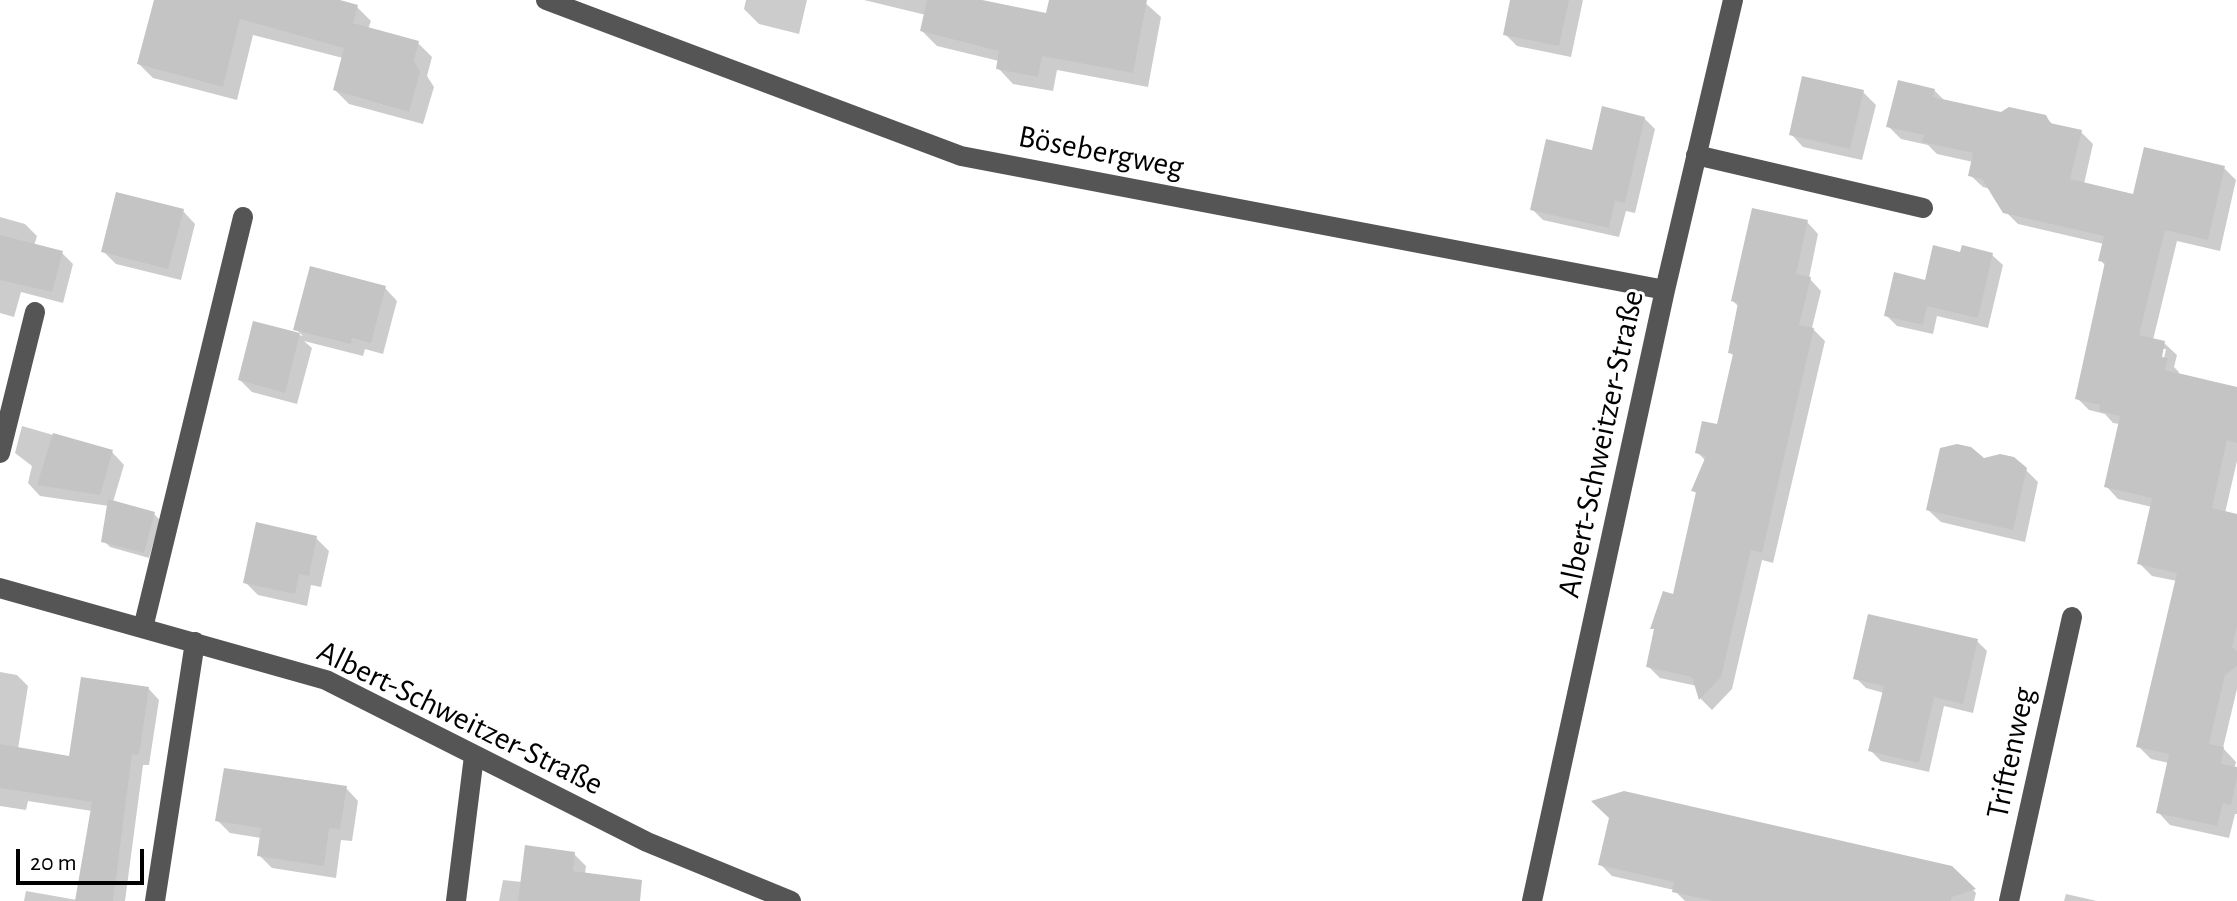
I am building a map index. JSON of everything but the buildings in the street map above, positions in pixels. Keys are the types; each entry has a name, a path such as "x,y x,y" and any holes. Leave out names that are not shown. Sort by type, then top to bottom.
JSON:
{"street":[{"name":"Bösebergweg","path":"546,0 961,156 1665,290"},
{"name":"Albert-Schweitzer-Straße","path":"1532,901 1665,290 1733,0"},
{"path":"1696,155 1923,208"},
{"path":"143,628 243,217"},
{"path":"0,453 35,312"},
{"name":"Albert-Schweitzer-Straße","path":"0,588 326,680 647,842 791,901"},
{"name":"Triftenweg","path":"2009,901 2072,617"},
{"path":"155,901 195,642"},
{"path":"456,901 474,756"}]}
